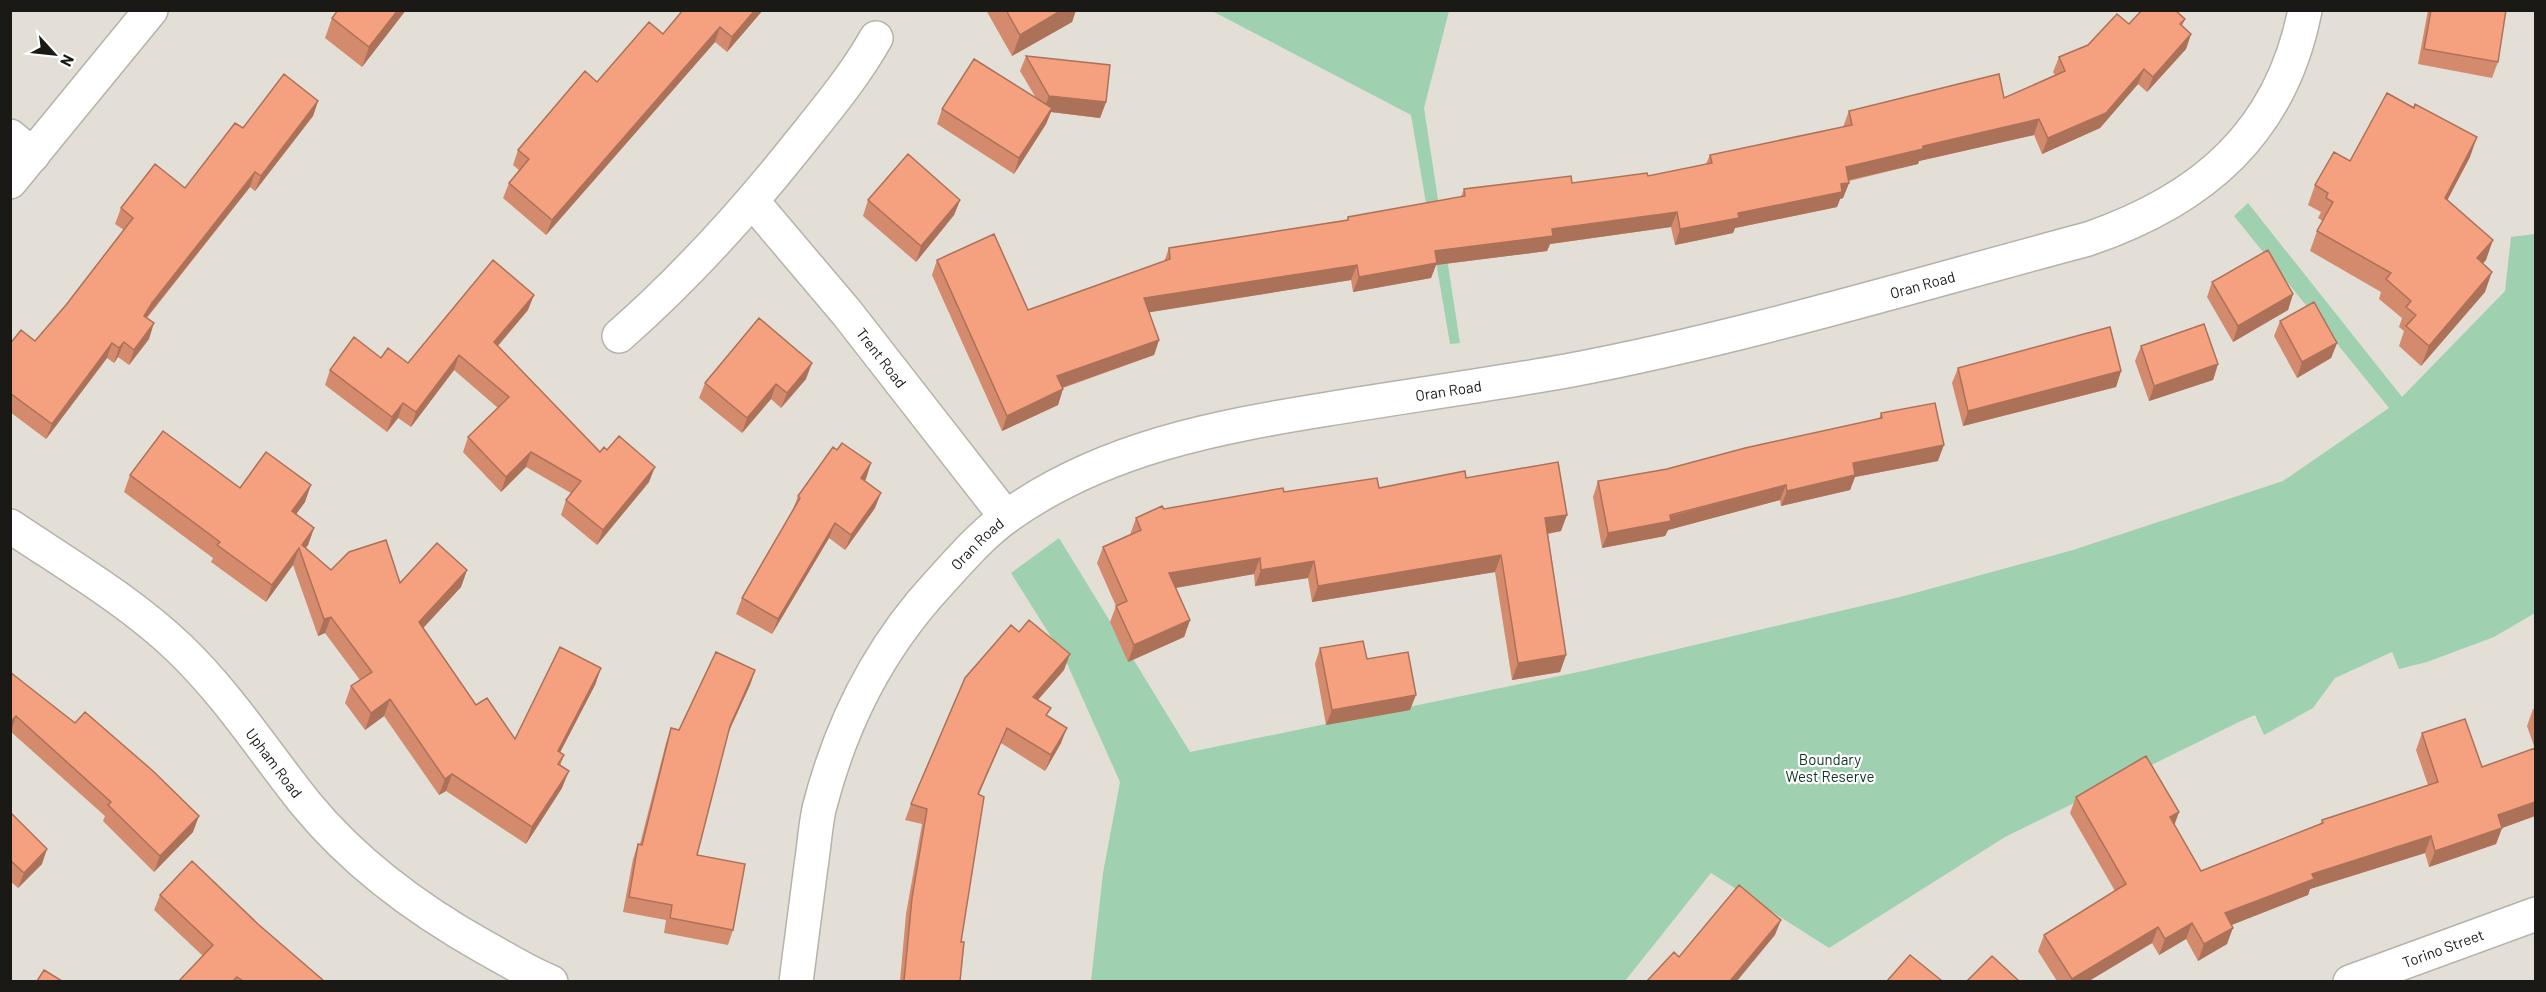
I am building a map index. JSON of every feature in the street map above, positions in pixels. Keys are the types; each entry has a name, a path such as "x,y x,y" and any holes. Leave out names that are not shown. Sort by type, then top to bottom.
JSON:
{"street":[{"path":"10,182 22,145 152,10"},
{"name":"Oran Road","path":"796,981 819,811 843,736 875,666 897,633 965,555 1006,517 1044,493 1084,474 1134,453 1197,433 1565,371 1659,351 2088,239 2124,227 2213,172 2253,133 2270,108 2283,81 2305,10"},
{"path":"620,336 661,299 753,202 856,73 876,38"},
{"name":"Trent Road","path":"753,202 847,313 1006,517"},
{"name":"Upham Road","path":"10,526 150,622 181,650 241,719 307,805 347,850 392,888 459,933 536,976 551,981"},
{"name":"Torino Street","path":"2350,981 2535,914"}],"green space":[{"path":"1212,11 1449,11 1424,108 1460,343 1450,344 1411,115"},
{"name":"Boundary West Reserve","path":"2248,203 2402,397 2505,291 2511,237 2535,234 2535,613 2494,637 2427,662 2399,669 2392,652 2335,678 2313,708 2264,735 2255,715 2239,722 2005,837 1829,948 1711,873 1625,981 1091,981 1103,873 1120,782 1065,659 1011,573 1059,538 1190,752 1588,670 1900,597 2073,550 2283,481 2389,408 2234,216"}],"building":[{"path":"338,10 398,10 369,47 332,18"},
{"path":"683,10 755,10 732,37 720,27 552,220 509,183 529,159 518,150 585,71 597,82 649,22 663,34"},
{"path":"1006,10 1062,10 1020,35"},
{"path":"2142,10 2175,10 2185,19 2180,24 2191,34 2153,77 2144,69 2106,113 2048,138 2039,119 1923,146 1923,149 1846,167 1849,183 1841,184 1842,192 1738,213 1739,218 1680,229 1677,212 1552,229 1553,236 1435,251 1437,263 1359,277 1357,265 1144,298 1159,340 1057,376 1063,389 1007,416 937,260 994,234 1028,310 1170,259 1169,248 1348,220 1348,217 1465,196 1464,189 1571,176 1572,183 1647,173 1648,176 1712,163 1710,155 1852,125 1849,111 1999,74 2004,98 2065,71 2059,57 2088,45 2117,14 2129,24"},
{"path":"2431,10 2506,10 2498,62 2424,49"},
{"path":"1026,56 1110,65 1106,102 1049,96"},
{"path":"974,59 1052,108 1019,158 942,109"},
{"path":"284,74 318,101 261,176 255,172 152,303 144,316 154,323 134,350 124,342 119,348 112,343 52,424 10,393 10,344 21,330 35,341 66,305 133,218 121,208 155,164 185,188 235,123 243,128"},
{"path":"2387,93 2414,108 2415,104 2477,137 2445,198 2493,240 2477,258 2492,272 2429,346 2406,326 2416,315 2406,307 2411,301 2386,279 2391,273 2317,231 2333,202 2326,198 2328,193 2315,185 2334,152 2350,161"},
{"path":"908,154 960,200 921,246 868,200"},
{"path":"2268,250 2293,294 2238,326 2212,282"},
{"path":"493,260 534,295 494,342 600,452 604,447 607,450 619,436 655,467 603,530 566,500 581,481 531,452 506,477 468,437 509,397 459,355 416,412 403,403 392,417 330,370 354,337 381,358 388,348 408,363"},
{"path":"2314,302 2337,343 2302,362 2280,321"},
{"path":"759,318 812,363 787,393 776,384 747,418 705,383"},
{"path":"2204,324 2218,364 2154,386 2141,346"},
{"path":"2110,327 2121,371 1968,411 1958,368"},
{"path":"1935,403 1944,445 1853,463 1855,475 1787,491 1786,485 1670,515 1671,521 1608,533 1598,481 1667,469 1745,448 1882,418 1881,413"},
{"path":"163,431 240,488 266,452 311,485 292,511 314,528 302,545 331,570 349,552 386,540 400,583 437,543 467,570 419,622 476,705 487,698 515,739 560,647 601,668 558,751 564,755 558,764 569,771 532,827 452,774 445,779 390,699 371,713 351,686 372,672 331,617 324,619 299,548 272,585 217,545 220,542 130,475"},
{"path":"842,443 871,463 861,478 881,493 851,535 835,523 778,619 742,598 800,498 798,496 833,447 837,450"},
{"path":"1558,462 1567,515 1545,518 1566,655 1518,663 1501,555 1318,586 1314,561 1261,570 1260,558 1169,573 1190,620 1134,645 1116,606 1127,601 1103,547 1141,530 1136,518 1162,506 1164,509 1283,488 1284,492 1377,478 1379,488 1465,471 1466,478"},
{"path":"1029,620 1070,654 1033,697 1051,708 1046,715 1067,728 1051,755 1007,728 978,794 984,797 961,942 964,942 960,981 904,981 912,898 927,809 911,804 965,678 1011,625 1019,632"},
{"path":"1363,641 1367,659 1408,652 1416,695 1332,710 1320,648"},
{"path":"716,652 755,670 730,726 697,855 745,864 733,930 670,918 672,905 629,897 638,844 642,845 671,728 679,730"},
{"path":"10,672 75,723 85,712 153,771 199,816 160,856 108,805 111,802 16,716 10,723"},
{"path":"2465,719 2482,767 2535,748 2535,802 2498,815 2502,828 2435,851 2431,836 2312,874 2314,879 2225,913 2233,928 2204,944 2192,923 2165,939 2158,927 2072,979 2044,935 2126,884 2076,797 2146,756 2179,812 2170,817 2201,871 2323,823 2322,820 2438,782 2422,733"},
{"path":"10,812 47,849 24,873 10,860"},
{"path":"192,861 259,925 324,981 243,981 237,977 233,981 179,981 213,945 160,895"},
{"path":"1739,885 1781,920 1730,981 1647,981 1674,952 1679,957"},
{"path":"1910,955 1942,981 1887,981"},
{"path":"1992,956 2019,981 1967,981"},
{"path":"44,970 62,981 37,981"}]}
